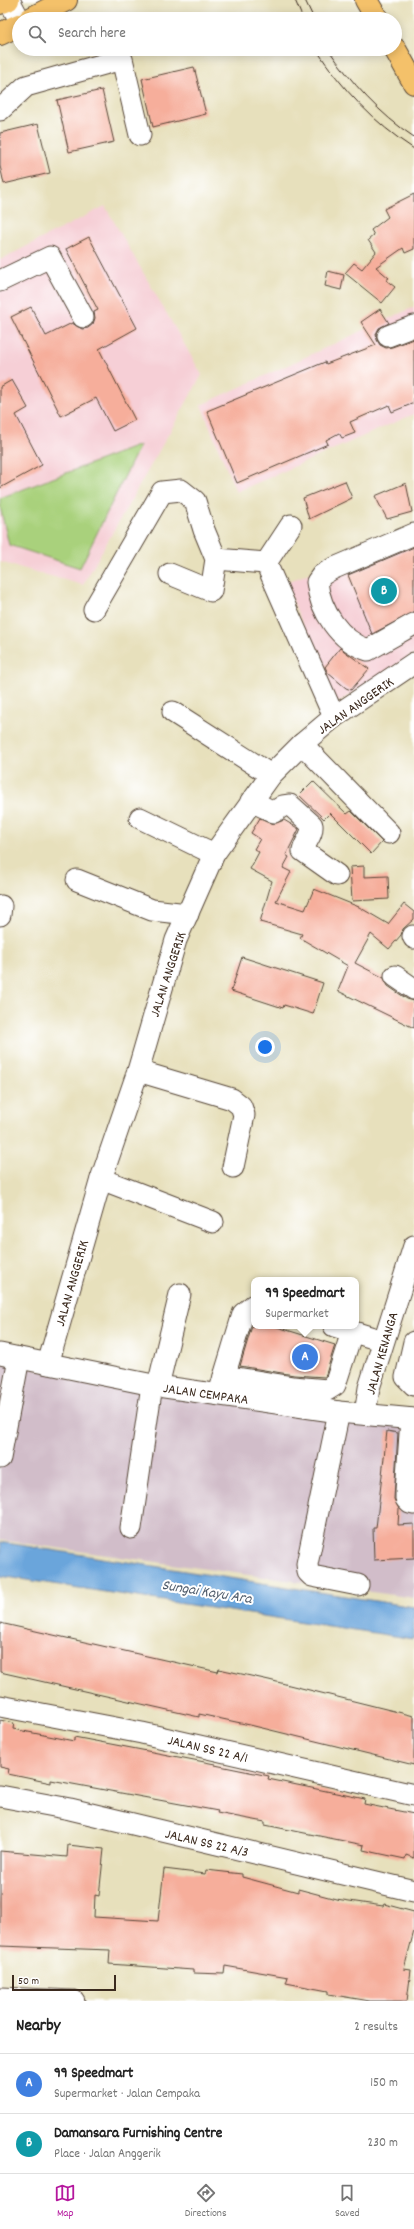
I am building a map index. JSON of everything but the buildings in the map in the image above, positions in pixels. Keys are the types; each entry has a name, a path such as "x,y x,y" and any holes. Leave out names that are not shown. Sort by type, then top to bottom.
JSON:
{"main road":[{"path":"0,2 9,0"},
{"path":"43,12 66,0"},
{"path":"366,0 373,12"},
{"path":"0,34 12,28"},
{"path":"399,56 414,83"}],"street":[{"path":"9,0 15,12"},
{"path":"0,110 26,86 122,59 140,135"},
{"path":"0,282 50,257 83,317"},
{"path":"388,336 414,326"},
{"path":"94,609 162,492 181,490 194,501 216,559 211,591 170,574"},
{"path":"266,563 291,525"},
{"path":"414,534 332,569 322,575 317,582 318,592 335,628 358,647 368,650 373,648 414,624"},
{"path":"216,559 266,563"},
{"path":"266,563 334,717"},
{"name":"JALAN ANGGERIK","path":"48,1364 101,1179 138,1071 176,940 214,854 271,775 302,744 334,717 414,664"},
{"path":"173,712 271,775"},
{"path":"302,744 389,833"},
{"path":"251,801 274,812 283,806 290,805 312,825 312,832 304,845 303,851 338,875"},
{"path":"140,818 214,854"},
{"path":"77,880 152,910 188,914"},
{"path":"395,976 414,989"},
{"path":"138,1071 232,1099 241,1106 244,1115 233,1167"},
{"path":"101,1179 213,1222"},
{"name":"JALAN KENANGA","path":"365,1414 369,1388 414,1246"},
{"path":"131,1528 155,1386 180,1294"},
{"path":"251,1307 243,1314 221,1385 293,1387 327,1390 335,1384 343,1329 414,1340 406,1378 414,1385"},
{"path":"0,1458 9,1356"},
{"name":"JALAN CEMPAKA","path":"9,1356 155,1386 221,1385 340,1412 413,1419"},
{"path":"340,1412 307,1564 308,1572 312,1576 358,1585"},
{"path":"413,1419 406,1499 410,1504 414,1504"},
{"name":"JALAN SS 22 A/1","path":"0,1706 142,1733 414,1795"},
{"name":"JALAN SS 22 A/3","path":"0,1796 70,1809 414,1891"},
{"path":"0,1998 74,2001"}],"shaded area":[{"path":"105,206 202,375 83,585 0,562 0,260"},
{"path":"414,307 414,414 236,492 201,405"},
{"path":"414,530 414,654 336,704 285,583"},
{"path":"0,1363 414,1428 414,1598 0,1540"}],"green space":[{"path":"140,445 80,568 9,545 0,507 0,498"}],"water":[{"name":"Sungai Kayu Ara","path":"0,1542 414,1607 414,1639 0,1576"}],"tram line":[{"path":"295,0 300,12"},
{"path":"305,0 311,12"},
{"path":"321,56 348,91 372,116 385,128 414,149"},
{"path":"333,56 367,97 389,118 414,137"}],"place":[{"name":"Damansara Furnishing Centre","path":"384,591"},
{"name":"99 Speedmart","path":"305,1357"}]}
